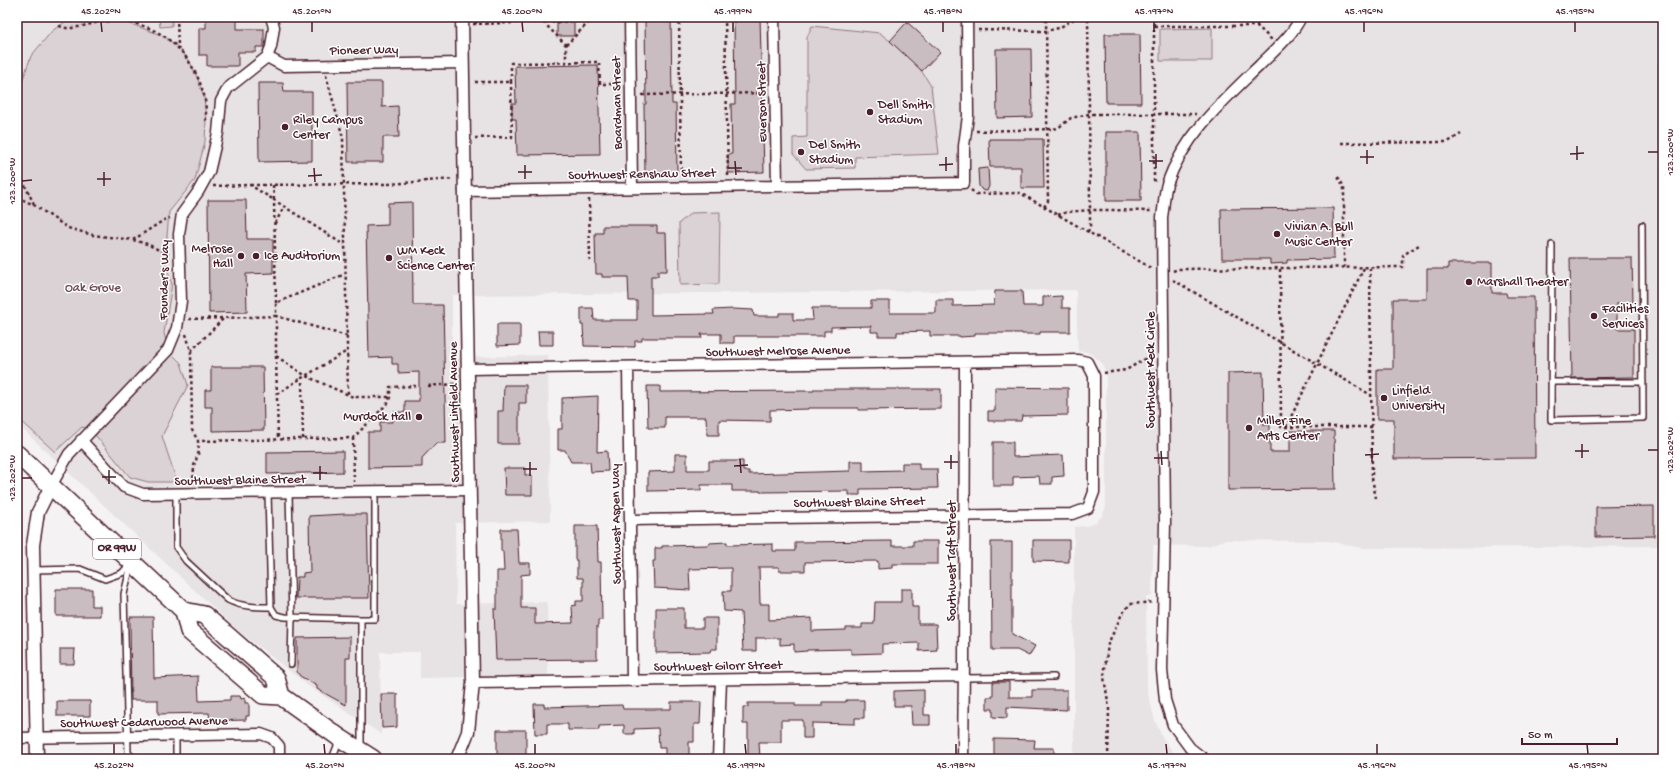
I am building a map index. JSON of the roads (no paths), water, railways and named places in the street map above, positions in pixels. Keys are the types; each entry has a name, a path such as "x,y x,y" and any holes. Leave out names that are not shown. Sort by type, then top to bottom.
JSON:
{"highway":[{"name":"OR 99W","path":"17,454 184,611 189,631 226,664 263,695 281,696 340,738 367,755"}],"street":[{"path":"267,57 271,47 274,27 271,17"},
{"name":"Everson Street","path":"774,17 777,186"},
{"name":"Southwest Renshaw Street","path":"464,191 964,183 964,146 968,116 967,17"},
{"name":"Southwest Keck Circle","path":"1204,759 1190,748 1173,725 1165,700 1162,670 1165,523 1162,217 1167,186 1176,161 1204,121 1290,36 1301,17"},
{"name":"Boardman Street","path":"630,18 632,188"},
{"name":"Southwest Linfield Avenue","path":"457,759 468,732 473,683 462,21"},
{"name":"Pioneer Way","path":"267,57 284,66 463,63"},
{"name":"Founder's Way","path":"51,486 69,454 81,440 168,350 177,328 181,301 179,234 182,214 209,172 218,133 221,101 228,88 267,57"},
{"name":"Southwest Melrose Avenue","path":"468,369 1078,360 1087,362 1094,376 1094,492 1088,508"},
{"name":"Southwest Taft Street","path":"963,759 965,362"},
{"name":"Southwest Aspen Way","path":"628,367 632,681"},
{"name":"Southwest Blaine Street","path":"81,440 124,486 143,494 176,495 470,490"},
{"path":"37,759 34,570 35,524 38,512 51,486"},
{"name":"Southwest Blaine Street","path":"630,520 1072,514 1088,508"},
{"name":"Southwest Gilorr Street","path":"473,683 964,677"},
{"path":"718,759 721,680"},
{"name":"Southwest Cedarwood Avenue","path":"17,738 261,734 272,738 279,746 279,758"}],"lane":[{"path":"1552,245 1551,420 1643,418 1642,225"},
{"path":"1551,382 1643,382"},
{"path":"268,493 271,607 276,615 292,617 375,619 375,492"},
{"path":"289,493 292,617 291,664"},
{"path":"176,495 176,547 186,561 228,600 247,607 271,607"},
{"path":"34,570 80,569 105,579 122,573 132,562"},
{"path":"125,759 128,752 128,736 124,594 132,562"},
{"path":"361,619 367,755"},
{"path":"964,677 1054,676"},
{"path":"176,736 176,759"},
{"path":"332,759 340,738"},
{"path":"128,752 135,759"},
{"path":"279,758 293,759"}],"place":[{"name":"Dell Smith Stadium","path":"870,112"},
{"name":"Riley Campus Center","path":"285,127"},
{"name":"Del Smith Stadium","path":"801,152"},
{"name":"Vivian A. Bull Music Center","path":"1277,234"},
{"name":"Melrose Hall","path":"241,256"},
{"name":"Ice Auditorium","path":"256,256"},
{"name":"WM Keck Science Center","path":"389,258"},
{"name":"Marshall Theater","path":"1469,282"},
{"name":"Facilities Services","path":"1594,316"},
{"name":"Linfield University","path":"1384,398"},
{"name":"Murdock Hall","path":"419,417"},
{"name":"Miller Fine Arts Center","path":"1249,428"}],"park label":[{"name":"Oak Grove","path":"93,288"}]}
